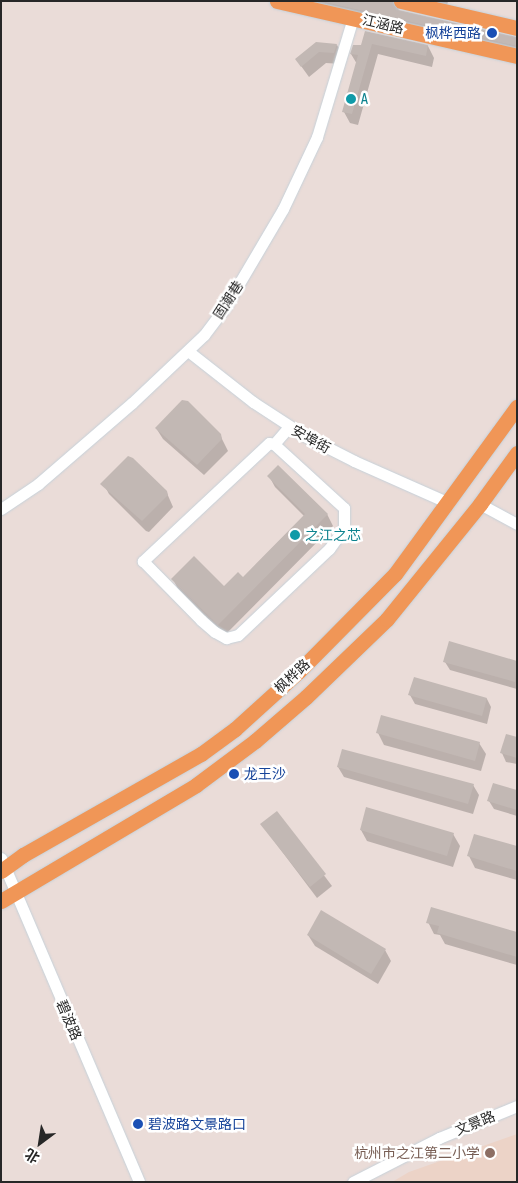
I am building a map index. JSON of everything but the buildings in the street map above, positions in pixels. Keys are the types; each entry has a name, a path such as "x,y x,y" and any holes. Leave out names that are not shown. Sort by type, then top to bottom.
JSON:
{"main road":[{"name":"江涵路","path":"278,1 517,56"},
{"name":"江涵路","path":"401,1 517,28"},
{"name":"枫桦路","path":"3,866 201,754 235,729 298,671 395,574 517,407"},
{"name":"枫桦路","path":"8,897 196,786 255,741 306,697 387,619 480,504 517,453"}],"street":[{"name":"固潮巷","path":"1,509 38,484 132,403 204,335 227,304 284,209 317,137 353,18"},
{"name":"安埠街","path":"188,351 252,402 289,427 326,448 448,503"},
{"path":"274,444 289,427"},
{"path":"269,443 274,444 344,508 344,528 329,549 238,636 226,638 215,632 201,620 143,561 269,443"},
{"path":"480,504 517,524"},
{"name":"碧波路","path":"3,866 8,897 139,1182"},
{"name":"文景路","path":"353,1182 439,1138 517,1106"}],"shaded area":[{"name":"杭州市之江第二小学","path":"517,1134 517,1182 392,1182 409,1172"}],"place":[{"name":"枫桦西路","path":"492,33"},
{"name":"A","path":"351,99"},
{"name":"之江之芯","path":"295,535"},
{"name":"龙王沙","path":"234,774"},
{"name":"碧波路文景路口","path":"138,1124"},
{"name":"杭州市之江第二小学","path":"490,1153"}]}
